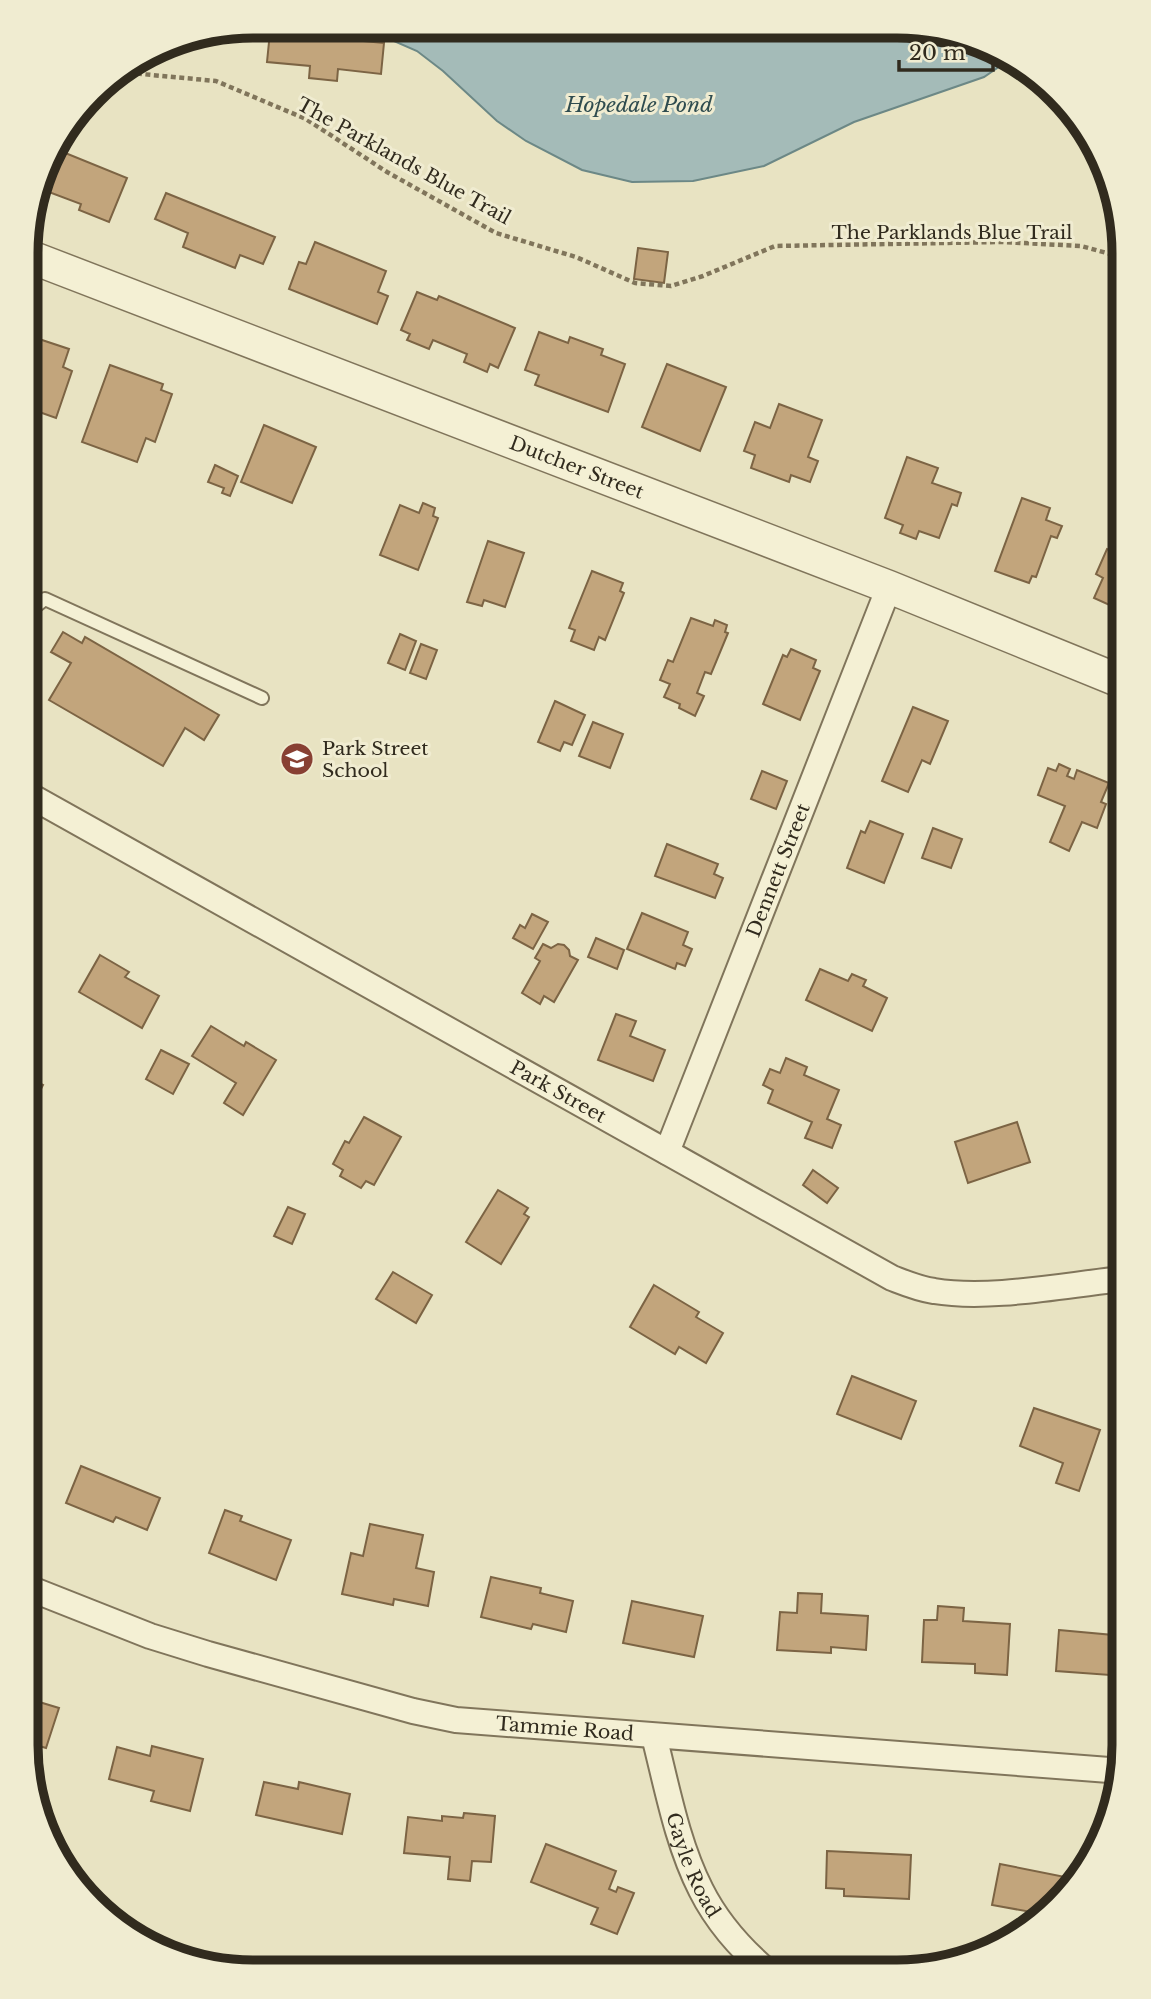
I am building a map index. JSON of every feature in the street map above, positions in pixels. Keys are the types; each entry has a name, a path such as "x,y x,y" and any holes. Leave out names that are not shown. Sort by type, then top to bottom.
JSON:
{"street":[{"name":"Dutcher Street","path":"38,260 889,587 1112,678"},
{"name":"Dennett Street","path":"667,1152 889,587"},
{"name":"Park Street","path":"38,799 857,1260 912,1286 933,1291 980,1293 1112,1280"},
{"name":"Tammie Road","path":"38,1592 150,1636 413,1711 495,1724 1111,1770"},
{"name":"Gayle Road","path":"654,1736 684,1850 701,1889 729,1933 754,1960"}],"lane":[{"path":"38,604 45,599 261,698"}],"path":[{"name":"The Parklands Blue Trail","path":"136,74 216,81 306,119 387,172 496,233 576,257 635,283 671,286 703,276 775,246 1002,242 1081,246 1112,254"}],"water":[{"name":"Hopedale Pond","path":"387,38 898,38 953,46 1001,65 984,77 854,122 764,166 693,181 632,182 582,170 526,141 497,121 417,51"}],"building":[{"path":"269,38 332,38 384,43 381,74 338,69 337,81 309,78 310,66 267,62"},
{"path":"64,152 127,178 109,222 79,210 81,204 49,192 47,197"},
{"path":"166,193 275,237 263,264 240,255 235,268 183,247 188,233 155,219"},
{"path":"315,242 386,271 378,292 388,296 377,324 289,289 299,262 306,264"},
{"path":"638,248 668,252 664,283 634,279"},
{"path":"417,292 437,300 439,296 515,328 498,368 490,364 487,372 464,362 467,354 433,340 429,349 407,340 410,334 401,330"},
{"path":"539,332 568,343 570,337 603,349 601,355 625,364 608,412 535,385 539,375 525,370"},
{"path":"39,339 69,349 63,367 72,371 56,418 38,412"},
{"path":"667,364 726,387 700,451 642,427"},
{"path":"110,365 163,384 161,390 172,394 155,442 146,438 137,462 82,442"},
{"path":"779,404 822,420 808,457 818,461 810,482 791,475 789,482 751,468 755,455 744,451 755,422 770,428"},
{"path":"264,425 316,447 292,503 241,482"},
{"path":"907,457 938,468 932,483 961,493 957,506 952,504 939,538 919,531 916,539 900,533 903,525 885,518"},
{"path":"215,465 238,476 230,496 222,493 224,488 208,482"},
{"path":"1022,498 1050,508 1046,520 1062,526 1057,538 1051,536 1036,577 1032,576 1029,583 995,571"},
{"path":"423,503 435,508 433,516 438,518 418,570 380,555 400,505 419,513"},
{"path":"488,541 524,553 505,607 484,600 482,606 467,602"},
{"path":"1107,549 1112,551 1112,606 1094,598 1103,578 1096,574"},
{"path":"592,571 623,583 620,591 624,593 605,640 599,637 594,650 571,641 575,630 569,628"},
{"path":"691,618 713,626 715,620 727,625 725,632 728,633 711,674 705,672 697,693 704,696 695,716 679,708 680,704 664,697 670,684 660,680 668,660 673,662"},
{"path":"63,632 82,643 85,637 219,715 204,740 185,728 163,766 49,700 71,663 51,652"},
{"path":"400,634 416,641 405,670 388,663"},
{"path":"421,644 437,650 426,679 410,673"},
{"path":"791,649 816,660 813,668 820,671 800,720 763,704 783,655 787,657"},
{"path":"555,701 585,715 572,745 564,742 560,751 538,742"},
{"path":"913,707 948,721 930,764 922,760 908,792 882,781"},
{"path":"593,722 623,734 610,768 579,756"},
{"path":"1059,764 1070,769 1067,776 1074,779 1077,770 1109,783 1101,802 1106,804 1097,828 1082,822 1069,851 1050,842 1065,806 1038,795 1048,768 1056,771"},
{"path":"762,771 787,781 776,809 751,799"},
{"path":"870,821 903,834 884,883 847,868 861,831 865,833"},
{"path":"933,828 962,839 951,868 922,858"},
{"path":"667,844 718,864 714,874 723,878 715,898 655,876"},
{"path":"642,913 688,932 683,945 692,949 685,966 677,963 675,969 627,949"},
{"path":"532,914 548,922 533,949 513,938 520,925 525,928"},
{"path":"596,938 624,950 617,969 588,957"},
{"path":"543,944 551,948 558,944 564,945 570,956 578,960 554,1002 544,996 540,1004 522,993 540,961 535,958"},
{"path":"100,955 129,972 125,977 159,996 142,1028 79,992"},
{"path":"820,969 848,981 852,974 866,980 863,986 887,998 872,1031 806,1000"},
{"path":"616,1014 636,1021 630,1036 665,1050 653,1081 598,1060"},
{"path":"211,1026 244,1046 246,1042 276,1060 243,1115 224,1103 236,1083 192,1056"},
{"path":"161,1050 189,1064 173,1094 146,1079"},
{"path":"786,1058 807,1067 804,1075 839,1090 827,1119 841,1125 832,1148 805,1138 812,1122 768,1103 773,1090 763,1085 770,1069 780,1073"},
{"path":"364,1117 401,1137 374,1185 366,1181 361,1188 340,1176 343,1170 333,1164 345,1141 349,1143"},
{"path":"1017,1122 1030,1162 968,1183 955,1142"},
{"path":"813,1170 838,1188 827,1203 803,1185"},
{"path":"498,1190 528,1208 524,1214 529,1217 501,1264 466,1242"},
{"path":"288,1207 305,1214 292,1244 274,1236"},
{"path":"393,1272 432,1295 416,1323 376,1299"},
{"path":"654,1285 699,1312 696,1317 723,1333 706,1363 679,1347 675,1354 630,1327"},
{"path":"852,1376 916,1401 901,1439 837,1414"},
{"path":"1034,1408 1100,1430 1079,1491 1056,1483 1063,1463 1020,1446"},
{"path":"81,1466 160,1498 147,1530 116,1517 113,1522 66,1503"},
{"path":"225,1510 242,1516 240,1521 291,1540 276,1580 209,1553"},
{"path":"370,1524 423,1535 416,1568 434,1572 428,1606 394,1599 393,1605 342,1594 351,1553 363,1556"},
{"path":"491,1577 541,1588 540,1593 573,1601 566,1632 533,1624 531,1629 481,1617"},
{"path":"798,1593 822,1594 821,1613 868,1616 866,1650 831,1647 831,1653 777,1650 780,1612 797,1613"},
{"path":"632,1601 703,1616 694,1657 623,1643"},
{"path":"938,1606 964,1608 963,1621 1010,1624 1007,1675 975,1673 975,1664 922,1662 924,1620 937,1620"},
{"path":"1059,1630 1112,1635 1110,1675 1056,1671"},
{"path":"38,1702 59,1708 46,1748 38,1746"},
{"path":"152,1746 203,1759 190,1811 151,1801 154,1791 109,1779 117,1747 150,1756"},
{"path":"264,1782 298,1789 299,1782 350,1794 342,1834 256,1815"},
{"path":"464,1813 495,1816 491,1862 472,1861 470,1881 448,1879 450,1857 404,1853 408,1817 442,1821 442,1816 463,1818"},
{"path":"546,1844 616,1871 609,1889 616,1892 618,1887 634,1893 617,1934 591,1924 598,1908 531,1882"},
{"path":"827,1851 911,1855 909,1899 844,1896 844,1889 826,1888"},
{"path":"1000,1864 1066,1877 1033,1912 992,1905"}],"place":[{"name":"Park Street School","path":"297,759"}]}
